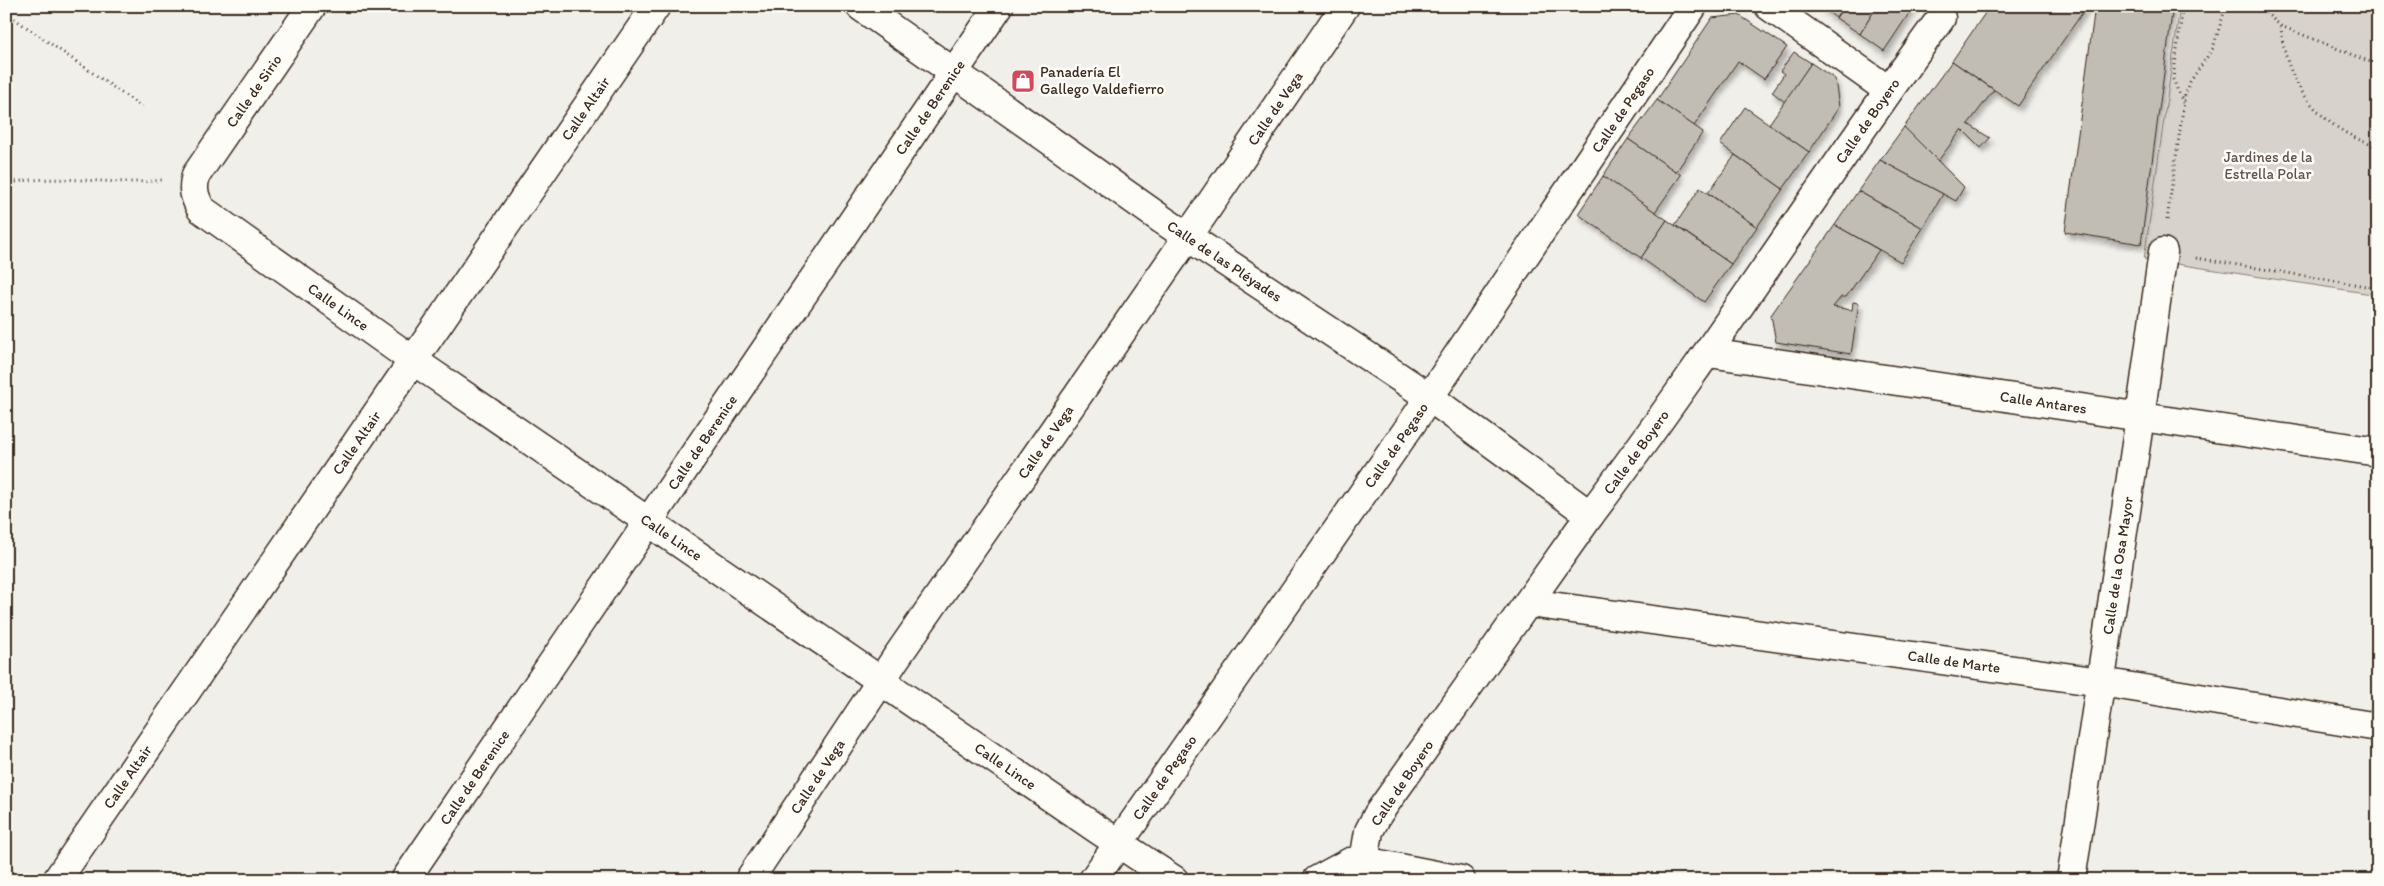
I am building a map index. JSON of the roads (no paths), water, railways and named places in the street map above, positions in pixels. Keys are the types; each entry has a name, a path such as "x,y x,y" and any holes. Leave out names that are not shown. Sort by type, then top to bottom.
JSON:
{"street":[{"name":"Calle de Sirio","path":"196,175 312,6"},
{"name":"Calle Altair","path":"57,880 656,6"},
{"name":"Calle de las Pléyades","path":"860,6 1188,237 1429,398 1590,516"},
{"name":"Calle de Berenice","path":"405,880 650,522 953,71 999,6"},
{"name":"Calle de Vega","path":"749,880 881,680 1188,237 1345,6"},
{"name":"Calle de Pegaso","path":"1093,880 1429,398 1693,6"},
{"path":"1769,6 1888,90"},
{"name":"Calle de Boyero","path":"1365,870 1369,831 1378,814 1590,516 1709,353 1888,90 1945,12"},
{"name":"Calle Lince","path":"196,175 193,186 194,196 201,209 212,218 414,361 1174,880"},
{"name":"Calle de la Osa Mayor","path":"2071,880 2163,252"},
{"name":"Calle Antares","path":"1709,353 2378,452"},
{"name":"Calle de Marte","path":"1529,602 2100,682 2378,727"},
{"path":"1317,880 1350,862 1365,870 1461,880"}],"place":[{"name":"Panadería El Gallego Valdefierro","path":"1023,81"}],"park label":[{"name":"Jardines de la Estrella Polar","path":"2268,166"}]}
